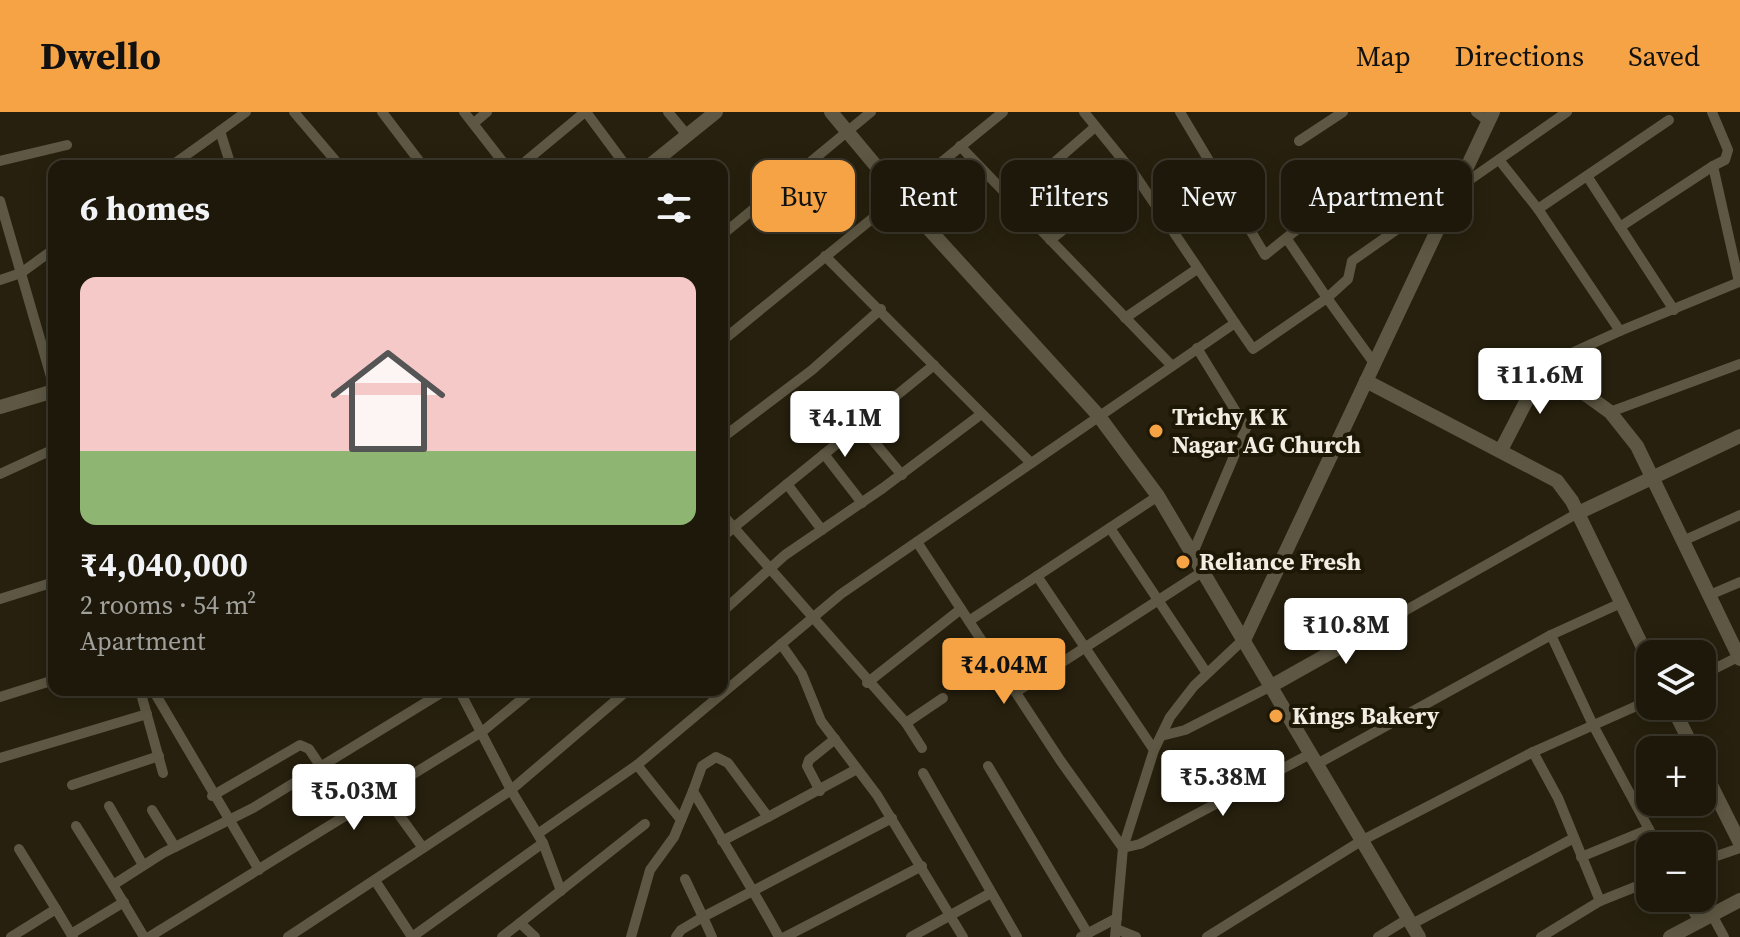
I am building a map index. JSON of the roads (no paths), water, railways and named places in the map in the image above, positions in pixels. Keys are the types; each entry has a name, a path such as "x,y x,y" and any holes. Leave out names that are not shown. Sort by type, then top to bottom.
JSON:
{"street":[{"path":"179,160 246,112"},
{"path":"294,112 335,160"},
{"path":"382,112 418,160"},
{"path":"464,112 502,160"},
{"path":"474,123 487,112"},
{"path":"527,160 586,112 622,160"},
{"path":"668,112 687,135"},
{"path":"656,160 716,112"},
{"path":"831,112 871,160"},
{"path":"728,230 871,112"},
{"path":"943,160 1003,112"},
{"path":"1084,112 1122,160"},
{"path":"1180,112 1265,255 1296,232"},
{"path":"1299,141 1343,112"},
{"path":"1472,179 1567,112"},
{"path":"1620,227 1728,155 1712,112"},
{"path":"1468,160 1486,115"},
{"path":"1538,209 1669,120"},
{"path":"1057,160 1095,127"},
{"path":"220,131 229,160"},
{"path":"0,161 67,145"},
{"path":"960,146 1001,189"},
{"path":"1500,161 1538,209 1620,331"},
{"path":"1501,450 1545,365 1740,282 1713,166"},
{"path":"1587,176 1674,310"},
{"path":"1137,178 1253,349 1283,332 1327,298 1348,279 1352,261 1393,232"},
{"path":"0,201 3,221 48,368"},
{"path":"728,336 871,219"},
{"path":"933,232 1098,415 1158,496 1414,926"},
{"path":"1042,232 1172,366"},
{"path":"1050,240 1060,232"},
{"path":"1116,928 1123,848 1154,750 1170,717 1206,672 1245,638 1436,232"},
{"path":"1287,239 1374,363"},
{"path":"0,280 21,273 48,253"},
{"path":"825,256 1031,463"},
{"path":"1125,318 1197,269"},
{"path":"728,433 812,370 881,309"},
{"path":"728,689 812,618 917,542 1235,323"},
{"path":"1192,555 1246,428 1197,348"},
{"path":"1610,412 1740,364"},
{"path":"728,532 934,365"},
{"path":"1545,365 1610,412 1637,446 1712,594 1740,657 1716,668"},
{"path":"1366,381 1557,481 1578,513 1639,640"},
{"path":"0,407 48,391"},
{"path":"728,607 770,569 980,415"},
{"path":"860,425 902,475"},
{"path":"1161,736 1185,730 1273,685 1578,513 1740,436"},
{"path":"0,474 48,452"},
{"path":"824,454 862,503"},
{"path":"787,484 822,530"},
{"path":"969,621 1158,496"},
{"path":"1685,540 1740,515"},
{"path":"728,520 867,683 906,723 922,748"},
{"path":"1110,528 1206,672"},
{"path":"917,542 1123,848"},
{"path":"1016,692 1202,572"},
{"path":"1037,576 1154,750"},
{"path":"1712,594 1740,582"},
{"path":"0,599 48,584"},
{"path":"1123,848 1140,844 1315,758 1551,635 1621,603"},
{"path":"867,683 961,609"},
{"path":"1551,635 1593,725 1651,832"},
{"path":"781,644 802,674 821,721 892,818 963,937"},
{"path":"0,697 48,682"},
{"path":"142,696 163,773"},
{"path":"156,696 226,820 259,870"},
{"path":"113,885 175,847 253,808 436,696"},
{"path":"463,696 511,790 541,838 561,891"},
{"path":"76,826 146,937 384,794 483,731 525,696"},
{"path":"288,937 376,882 511,790 621,696"},
{"path":"376,882 412,937 637,765 719,696"},
{"path":"906,723 943,698"},
{"path":"1207,937 1361,841 1533,752 1636,706"},
{"path":"0,758 147,714"},
{"path":"820,791 807,766 809,760 835,739"},
{"path":"212,796 300,745 309,749 321,767"},
{"path":"1533,752 1600,901"},
{"path":"72,785 159,756"},
{"path":"631,937 650,870 681,820 702,766 716,757 723,758 768,817"},
{"path":"637,765 681,820"},
{"path":"988,766 1085,935 1116,928 1136,937"},
{"path":"722,841 857,769"},
{"path":"923,773 989,894 1017,937"},
{"path":"693,791 782,937 922,866"},
{"path":"384,794 423,848"},
{"path":"1716,796 1740,845 1716,855"},
{"path":"109,806 143,865"},
{"path":"152,810 175,847"},
{"path":"676,937 681,930 703,917 892,818"},
{"path":"502,937 645,824"},
{"path":"1581,857 1649,829"},
{"path":"1378,937 1414,926 1574,838"},
{"path":"19,849 72,936 124,902"},
{"path":"685,879 712,937"},
{"path":"1541,937 1600,901 1636,887"},
{"path":"911,937 989,894"},
{"path":"1670,937 1740,900"},
{"path":"11,937 56,909"},
{"path":"1699,912 1724,937"},
{"path":"520,923 535,937"}],"place":[{"name":"Trichy K K Nagar AG Church","path":"1156,431"},
{"name":"Reliance Fresh","path":"1183,562"},
{"name":"Kings Bakery","path":"1276,716"}]}
